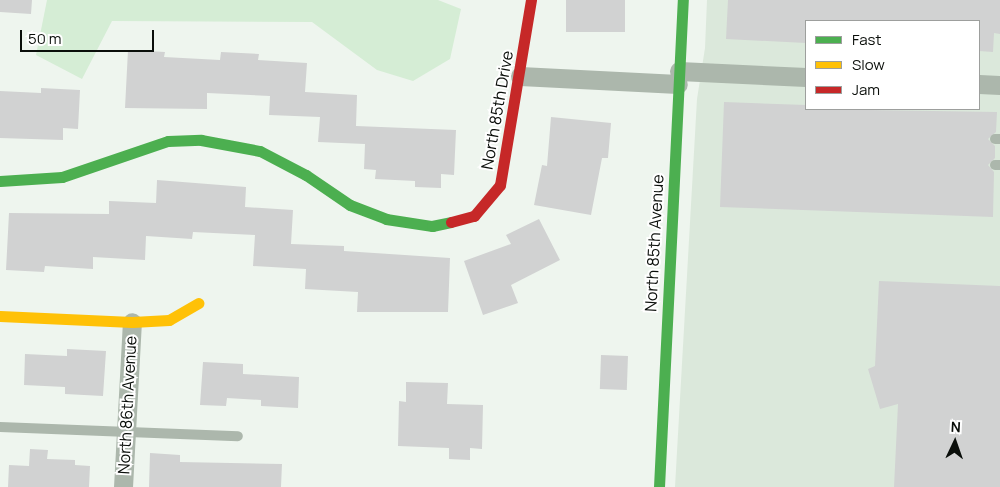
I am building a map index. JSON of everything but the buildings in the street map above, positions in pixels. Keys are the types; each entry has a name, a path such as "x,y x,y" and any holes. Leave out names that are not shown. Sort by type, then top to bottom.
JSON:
{"street":[{"name":"North 85th Drive","path":"0,181 62,177 168,141 200,140 235,144 260,151 306,175 350,205 386,219 432,226 474,216 500,185 520,76 531,0"},
{"name":"North 85th Avenue","path":"659,487 683,0"},
{"path":"520,76 805,77"},
{"path":"980,84 1000,85"},
{"path":"0,316 132,322 169,320 198,304"},
{"name":"North 86th Avenue","path":"123,487 132,322"}],"lane":[{"path":"0,427 238,436"}],"shaded area":[{"path":"707,0 1000,0 1000,487 675,487 697,99 705,48"}],"green space":[{"path":"47,0 438,0 461,9 450,59 413,81 377,70 312,22 112,21 82,79 36,55"}],"traffic: fast":[{"path":"659,487 683,0"},
{"path":"0,181 62,177 168,141 201,140 260,151 306,175 350,205 386,219 432,226 451,222"}],"traffic: slow":[{"path":"0,316 132,322 169,320 198,303"}],"traffic: jam":[{"path":"451,222 474,216 500,185 531,0"}]}
